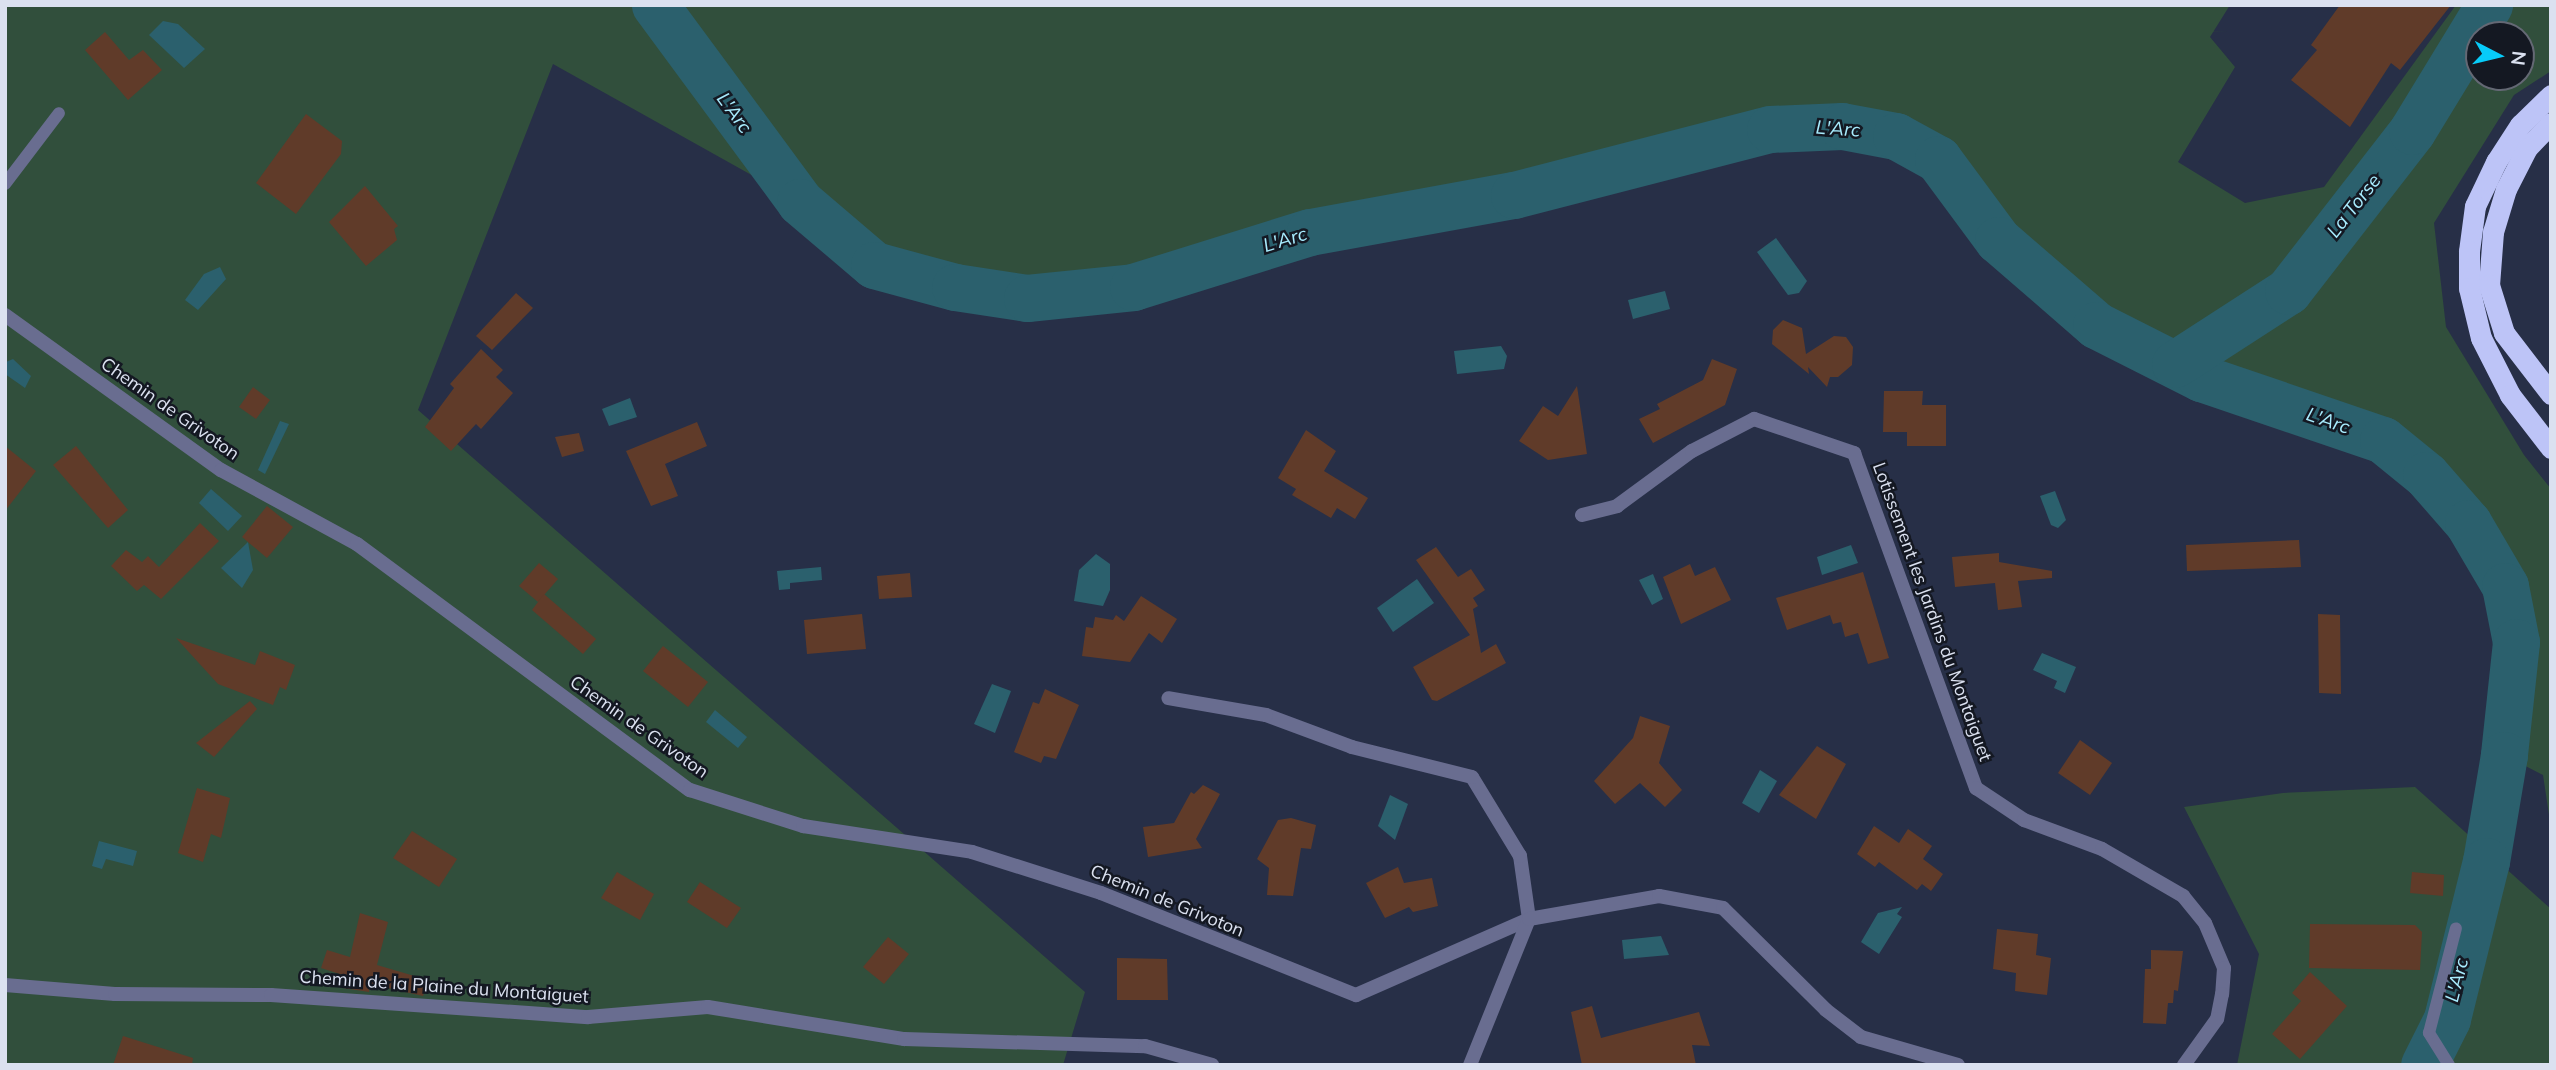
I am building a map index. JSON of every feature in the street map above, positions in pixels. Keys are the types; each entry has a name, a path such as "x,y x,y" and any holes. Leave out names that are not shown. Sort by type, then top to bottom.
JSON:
{"highway":[{"path":"2551,95 2520,125 2496,162 2475,205 2469,251 2469,288 2481,338 2511,395 2551,447"},
{"path":"2551,123 2527,148 2506,189 2493,232 2489,285 2504,333 2551,394"}],"street":[{"name":"Chemin de Grivoton","path":"5,315 221,470 357,544 690,790 803,826 972,852 1101,894 1356,995 1529,919"},
{"name":"Lotissement les Jardins du Montaiguet","path":"1582,515 1617,506 1692,451 1754,419 1854,453 1976,788 2024,820 2102,849 2183,896 2204,923 2224,968 2222,994 2217,1019 2184,1065"},
{"path":"1168,698 1266,715 1352,747 1472,777 1520,856 1529,919 1469,1065"},
{"path":"1529,919 1659,896 1723,908 1826,1010 1861,1037 1958,1065"},
{"name":"Chemin de la Plaine du Montaiguet","path":"5,985 115,994 271,995 588,1017 708,1007 904,1039 1145,1046 1212,1065"}],"lane":[{"path":"5,184 59,113"},
{"path":"2449,1064 2429,1033 2456,928"}],"shaded area":[{"path":"5,5 2230,5 2210,37 2235,67 2178,162 2245,203 2324,187 2456,5 2551,5 2551,71 2535,81 2535,21 2465,21 2465,91 2520,91 2514,95 2434,223 2446,327 2524,455 2551,489 2551,828 2543,775 2504,755 2516,642 2505,586 2468,523 2426,475 2383,440 2201,378 2096,325 1998,240 1938,159 1896,136 1842,126 1770,129 1514,195 1310,232 1133,287 1027,298 955,287 874,265 800,202 553,64 418,410 1085,992 1063,1065 5,1065"},
{"path":"163,21 178,24 205,49 184,68 149,35"},
{"path":"1776,238 1807,281 1799,293 1788,295 1757,252"},
{"path":"220,267 226,279 198,310 185,300 204,274"},
{"path":"1665,291 1670,309 1633,319 1628,300"},
{"path":"1501,346 1507,356 1504,369 1457,374 1454,351"},
{"path":"13,359 31,376 25,388 5,374 6,362"},
{"path":"630,398 637,417 609,426 602,409"},
{"path":"280,421 289,424 265,474 258,470"},
{"path":"211,489 242,516 228,531 199,503"},
{"path":"2055,491 2066,520 2058,528 2051,525 2040,496"},
{"path":"248,542 253,570 242,588 221,568"},
{"path":"1851,545 1858,563 1822,575 1817,557"},
{"path":"1096,554 1110,564 1110,590 1103,606 1074,601 1079,570"},
{"path":"821,567 822,580 790,583 790,589 779,590 777,571"},
{"path":"1653,574 1663,599 1652,605 1639,580"},
{"path":"1417,579 1434,603 1393,632 1377,608"},
{"path":"2042,653 2076,667 2065,693 2054,688 2057,681 2033,670"},
{"path":"992,684 1011,691 995,733 974,724"},
{"path":"715,710 747,737 738,748 706,722"},
{"path":"1760,770 1777,781 1759,813 1742,803"},
{"path":"2415,787 2551,909 2551,1065 2237,1065 2259,954 2184,807 2283,793"},
{"path":"1390,795 1408,804 1395,840 1378,826"},
{"path":"99,841 137,851 133,866 106,859 102,869 92,866"},
{"path":"1902,907 1897,914 1902,917 1879,954 1861,942 1878,913"},
{"path":"1661,936 1669,955 1624,959 1622,940"}],"building":[{"path":"2340,5 2451,5 2400,70 2391,63 2350,127 2291,80 2317,50 2311,45"},
{"path":"105,32 129,60 143,50 162,70 128,100 85,50"},
{"path":"306,114 342,141 341,154 296,214 256,183"},
{"path":"365,186 398,226 394,229 397,240 366,266 329,222"},
{"path":"516,293 533,308 492,350 476,336"},
{"path":"1783,320 1802,328 1806,354 1834,336 1846,337 1853,347 1852,365 1838,377 1830,377 1827,387 1808,367 1809,374 1772,344 1773,330"},
{"path":"481,349 503,370 496,377 513,393 481,429 476,424 451,451 425,427 454,388 450,384"},
{"path":"1712,359 1737,369 1725,405 1653,443 1639,419 1660,409 1657,404 1703,380"},
{"path":"1577,386 1587,454 1548,460 1519,441 1543,406 1558,416"},
{"path":"253,387 270,400 256,419 239,407"},
{"path":"1884,391 1923,391 1922,405 1946,405 1946,446 1907,446 1907,432 1883,432"},
{"path":"697,422 707,446 665,464 678,496 651,506 626,451"},
{"path":"1306,430 1336,451 1324,471 1368,498 1355,519 1337,508 1331,518 1292,495 1296,489 1278,478"},
{"path":"579,433 584,451 562,457 555,437"},
{"path":"5,446 36,471 5,511"},
{"path":"76,446 128,510 108,528 53,465"},
{"path":"267,506 293,527 267,558 242,537"},
{"path":"200,523 219,541 161,599 144,585 137,591 111,566 126,550 142,562 148,556 159,567"},
{"path":"2299,540 2301,567 2187,571 2186,545"},
{"path":"1436,547 1458,577 1471,569 1485,590 1473,598 1478,606 1473,609 1481,653 1496,644 1506,663 1437,701 1432,700 1413,667 1470,635 1416,560"},
{"path":"1999,553 1999,562 2052,571 2052,578 2018,581 2022,607 1998,610 1995,583 1955,587 1952,557"},
{"path":"539,563 558,579 538,602 519,586"},
{"path":"1690,564 1695,576 1715,567 1731,600 1681,624 1663,577"},
{"path":"1863,572 1889,658 1868,664 1858,633 1845,637 1841,622 1833,624 1830,615 1787,630 1776,598"},
{"path":"910,573 912,597 879,599 877,576"},
{"path":"544,594 596,639 583,654 532,610"},
{"path":"1141,596 1177,619 1162,643 1149,633 1130,662 1082,656 1086,627 1093,628 1095,617 1113,620 1116,615 1124,621"},
{"path":"862,614 866,649 807,654 804,620"},
{"path":"2318,614 2340,615 2341,694 2319,693"},
{"path":"176,638 255,665 260,651 295,665 286,690 280,687 273,705 218,684"},
{"path":"663,646 708,682 688,707 643,671"},
{"path":"1045,689 1079,705 1056,759 1044,756 1041,763 1014,752 1033,702 1039,704"},
{"path":"250,701 257,709 214,757 196,743"},
{"path":"1640,716 1670,726 1659,763 1682,790 1665,807 1640,783 1615,804 1594,781 1633,738"},
{"path":"2080,740 2112,763 2090,795 2058,773"},
{"path":"1817,746 1846,764 1816,819 1779,795"},
{"path":"1203,785 1220,794 1196,839 1202,848 1148,857 1143,827 1174,823 1191,792 1194,794"},
{"path":"197,788 230,798 221,838 211,834 203,862 178,853"},
{"path":"1291,818 1316,825 1311,849 1301,848 1293,896 1267,895 1269,868 1257,859 1278,820"},
{"path":"1874,826 1899,843 1908,829 1932,846 1923,859 1943,874 1931,891 1922,884 1917,890 1879,862 1875,867 1857,854"},
{"path":"412,831 457,859 439,887 393,858"},
{"path":"1398,867 1404,883 1432,878 1438,906 1413,912 1409,907 1385,918 1366,883"},
{"path":"617,872 654,894 640,920 601,898"},
{"path":"2412,872 2444,875 2443,896 2410,893"},
{"path":"700,882 741,908 727,928 687,902"},
{"path":"360,913 388,922 377,965 428,980 423,996 370,984 369,992 343,988 346,976 321,968 327,950 350,957"},
{"path":"2310,924 2415,925 2422,932 2420,970 2309,968"},
{"path":"1997,929 2038,934 2036,955 2051,958 2047,995 2015,991 2016,973 1993,969"},
{"path":"888,937 909,954 884,984 863,967"},
{"path":"2151,950 2183,951 2178,991 2174,990 2173,1003 2168,1003 2166,1024 2143,1023 2145,969 2151,969"},
{"path":"1117,958 1167,959 1168,1000 1117,1000"},
{"path":"2310,972 2347,1006 2300,1059 2272,1034 2301,1001 2292,993"},
{"path":"1592,1006 1601,1038 1699,1012 1710,1046 1692,1045 1696,1065 1582,1065 1571,1012"},
{"path":"123,1036 193,1058 192,1065 113,1065"}],"waterway":[{"name":"L'Arc","path":"655,5 800,202 874,265 955,287 1027,298 1133,287 1310,232 1514,195 1770,129 1842,126 1896,136 1938,159 1998,240 2096,325 2201,378 2383,440 2426,475 2468,523 2505,586 2516,642 2504,755 2486,861 2447,1019 2424,1065"},
{"name":"La Torse","path":"2175,364 2288,291 2412,131 2489,5"}]}
